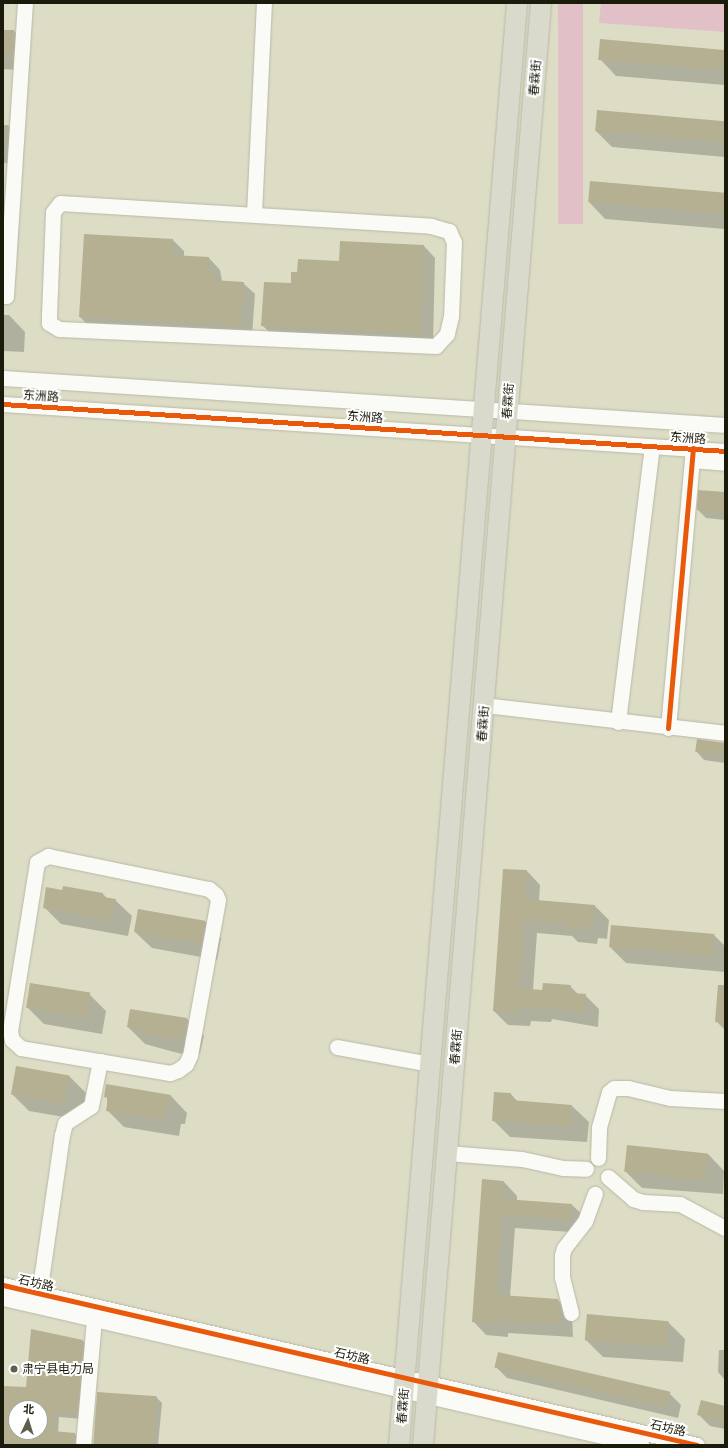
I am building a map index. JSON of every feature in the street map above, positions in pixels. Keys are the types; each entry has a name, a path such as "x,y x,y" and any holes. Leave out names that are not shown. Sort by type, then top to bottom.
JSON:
{"main road":[{"name":"春霖街","path":"399,1445 483,435 517,3"},
{"name":"春霖街","path":"423,1445 541,3"}],"street":[{"path":"3,296 6,296 24,3"},
{"path":"254,214 264,3"},
{"path":"60,202 254,214 431,226 449,231 454,242 451,316 443,342 436,346 59,329 49,323 53,212 60,202"},
{"name":"东洲路","path":"3,378 725,425"},
{"name":"东洲路","path":"3,404 652,446 692,454 725,450"},
{"path":"618,722 652,446"},
{"path":"668,728 692,454 725,462"},
{"path":"484,705 725,734"},
{"path":"48,856 209,889 218,900 190,1055 186,1064 170,1073 100,1061 21,1048 12,1040 10,1031 37,862 42,857 48,856"},
{"path":"337,1047 431,1064"},
{"path":"39,1294 65,1123 91,1106 100,1061"},
{"path":"598,1158 599,1127 609,1092 614,1088 628,1088 670,1098 725,1101"},
{"path":"447,1153 522,1159 563,1168 586,1169"},
{"path":"595,1194 588,1186 586,1169 594,1157 602,1158 608,1177 633,1199 643,1202 680,1204 725,1228"},
{"path":"571,1313 562,1278 562,1255 564,1248 585,1221 595,1194 605,1185 608,1177"},
{"name":"石坊路","path":"3,1285 404,1385"},
{"name":"石坊路","path":"3,1298 94,1319 427,1390 697,1445"},
{"path":"83,1445 94,1319"},
{"name":"石坊路","path":"427,1390 641,1445"}],"shaded area":[{"path":"558,3 583,3 583,224 558,224"},
{"path":"601,3 725,3 725,32 599,23"}],"building":[{"path":"3,30 14,30 14,54 3,54"},
{"path":"600,39 725,50 723,71 598,60"},
{"path":"597,110 725,121 723,142 595,131"},
{"path":"590,181 725,193 724,214 588,202"},
{"path":"84,234 173,239 172,255 209,257 208,271 214,272 213,280 244,282 241,326 79,317"},
{"path":"340,241 424,245 422,334 261,326 264,282 291,283 291,272 297,272 298,259 339,261"},
{"path":"698,490 725,492 724,512 697,510"},
{"path":"697,739 725,743 723,756 695,752"},
{"path":"503,869 527,870 525,899 595,905 593,926 584,925 584,931 564,929 564,923 524,920 519,988 542,990 543,983 571,985 570,993 586,994 584,1013 538,1006 538,1009 517,1007 517,1013 493,1011"},
{"path":"63,886 103,893 103,897 116,899 112,920 43,908 46,887 62,890"},
{"path":"138,909 205,921 201,943 134,932"},
{"path":"611,925 715,934 713,956 609,947"},
{"path":"30,983 90,993 86,1017 26,1008"},
{"path":"718,985 725,985 725,1022 715,1022"},
{"path":"130,1009 187,1018 184,1037 176,1036 176,1040 139,1033 140,1030 127,1027"},
{"path":"16,1066 69,1075 64,1104 11,1095"},
{"path":"106,1084 171,1095 169,1108 165,1108 163,1120 106,1111 108,1098 104,1097"},
{"path":"494,1092 511,1093 511,1100 572,1105 571,1126 492,1121"},
{"path":"627,1145 708,1153 705,1180 624,1172"},
{"path":"482,1179 504,1181 503,1199 572,1204 571,1220 502,1215 497,1288 500,1288 499,1295 558,1299 559,1324 494,1320 494,1323 472,1322"},
{"path":"587,1314 669,1321 666,1347 585,1340"},
{"path":"31,1329 83,1340 77,1414 54,1412 53,1431 75,1433 74,1445 3,1445 3,1386 26,1387"},
{"path":"498,1352 670,1392 667,1407 494,1368"},
{"path":"97,1392 157,1396 153,1445 93,1445"},
{"path":"701,1400 725,1406 725,1421 697,1415"}],"cycle path":[{"path":"3,404 725,451"},
{"path":"668,728 693,448"},
{"path":"3,1285 697,1445"}],"place":[{"name":"肃宁县电力局","path":"14,1369"}]}
